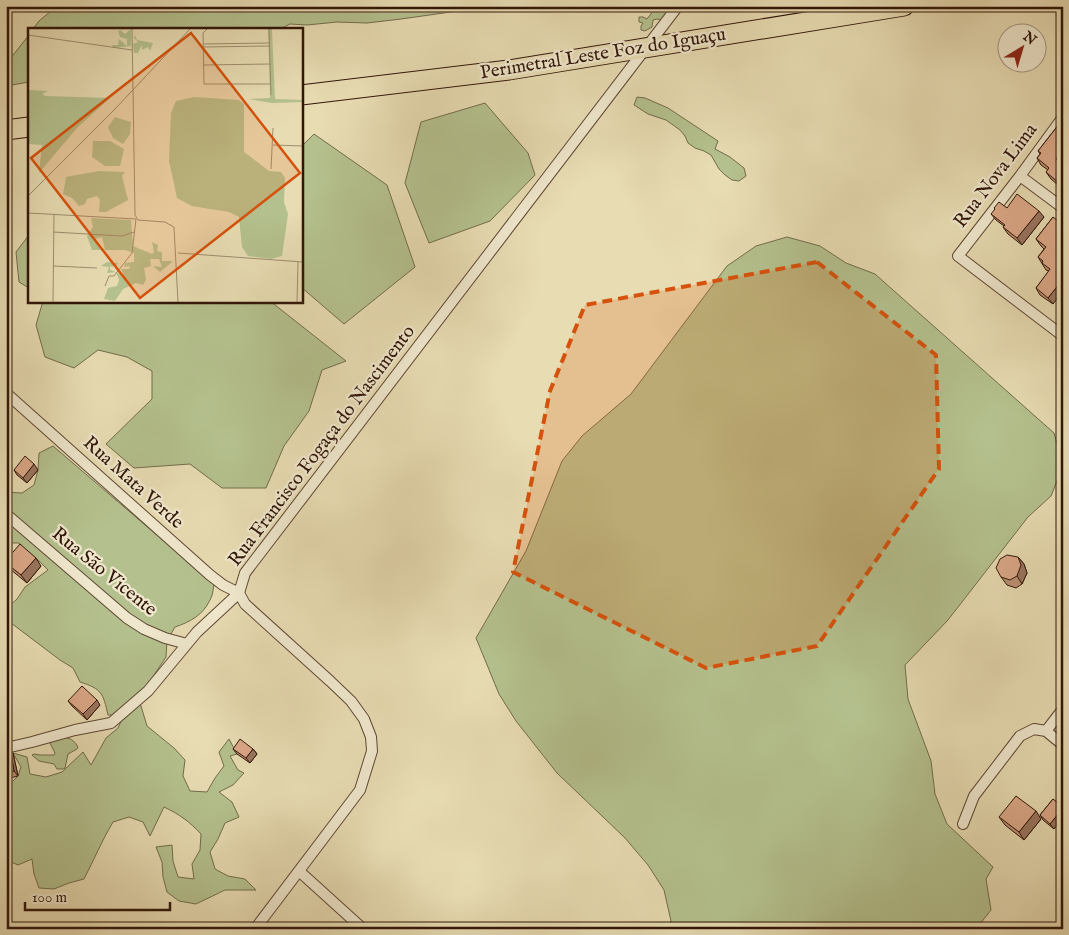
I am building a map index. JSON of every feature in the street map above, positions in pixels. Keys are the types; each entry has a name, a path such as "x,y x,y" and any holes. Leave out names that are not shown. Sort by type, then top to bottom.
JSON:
{"highway":[{"name":"Perimetral Leste Foz do Iguaçu","path":"302,95 509,70 904,6"},
{"path":"6,130 28,127"}],"street":[{"name":"Rua Francisco Fogaça do Nascimento","path":"255,929 360,790 372,751 371,737 364,719 351,701 245,604 240,594 245,574 678,6"},
{"name":"Rua Nova Lima","path":"1063,117 958,256 1063,336"},
{"path":"1020,176 1063,208"},
{"name":"Rua Mata Verde","path":"6,393 210,576 240,594"},
{"name":"Rua São Vicente","path":"6,514 127,618 144,629 165,638 187,644"},
{"path":"6,748 75,730 111,723 148,692 197,632 215,614 240,594"},
{"path":"1046,731 1063,709"},
{"path":"963,824 974,796 1020,736 1034,730 1046,731 1063,745"},
{"path":"299,871 362,929"}],"highlighted area":[{"path":"817,262 936,355 939,469 817,646 706,668 513,572 550,391 585,305"}],"green space":[{"path":"57,6 518,6 522,10 501,7 472,9 367,23 290,24 282,28 34,28"},
{"path":"657,6 670,6 667,14 661,20 653,20 652,27 645,31 641,30 643,23 639,22 639,17 647,19"},
{"path":"28,36 28,82 6,86 6,64"},
{"path":"637,97 645,98 668,108 718,141 715,149 730,157 744,168 746,176 739,181 732,180 725,175 711,155 688,143 680,130 666,120 648,114 634,105"},
{"path":"485,103 528,153 535,175 490,221 429,243 405,183 421,122"},
{"path":"314,134 387,185 415,267 344,324 302,288 302,146"},
{"path":"28,236 28,287 19,282 16,252"},
{"path":"787,237 820,246 846,263 875,274 1054,433 1063,466 1051,496 1028,517 948,620 905,665 908,699 931,761 935,794 947,824 993,867 986,879 991,910 976,929 667,929 671,921 664,890 648,865 625,838 557,773 516,721 499,694 476,638 526,551 562,461 582,436 631,394 727,266 756,246"},
{"path":"43,302 271,302 346,361 322,370 309,411 284,446 266,488 222,488 190,464 134,468 106,444 152,399 152,371 127,357 98,350 74,368 45,357 36,325"},
{"path":"53,446 214,584 211,598 204,610 186,623 175,627 167,641 166,657 138,696 147,726 174,748 185,760 183,776 190,791 207,792 224,766 219,752 229,739 237,754 230,756 238,770 244,773 233,785 219,792 232,802 239,817 225,823 210,852 215,869 228,876 245,879 256,890 225,890 196,904 179,901 167,892 162,862 156,847 172,845 173,861 178,877 194,879 192,864 200,850 201,834 175,812 164,807 150,836 143,822 129,817 113,822 84,879 54,889 39,888 34,874 32,859 18,865 6,860 6,787 18,776 21,767 13,753 27,757 30,774 46,777 62,772 83,752 91,765 106,738 118,728 124,715 108,715 105,702 100,693 93,687 80,682 73,668 11,623 6,610 25,587 48,570 19,543 6,543 6,492 22,493 34,485 38,470 39,453"},
{"path":"57,737 74,741 78,747 68,754 65,768 63,769 57,769 54,764 39,761 32,755 54,755 55,753 49,741"}],"building":[{"path":"1063,119 1063,150 1056,159 1063,164 1063,190 1057,185 1059,183 1046,172 1049,168 1037,158 1041,153 1038,151"},
{"path":"1017,194 1039,211 1017,238 991,214 999,202 1007,208"},
{"path":"1053,217 1063,225 1063,265 1060,268 1063,270 1063,279 1048,298 1036,288 1050,269 1038,257 1046,247 1036,239"},
{"path":"25,456 34,464 23,478 14,470"},
{"path":"20,544 36,558 21,575 6,563 6,560"},
{"path":"1007,555 1018,557 1021,565 1017,576 1010,580 1001,577 996,568 1000,559"},
{"path":"82,686 97,700 83,714 68,701"},
{"path":"240,739 253,749 246,758 233,749"},
{"path":"10,748 14,771 6,773 6,749"},
{"path":"1016,796 1036,811 1019,832 999,817"},
{"path":"1053,799 1063,808 1050,824 1040,815"}]}
